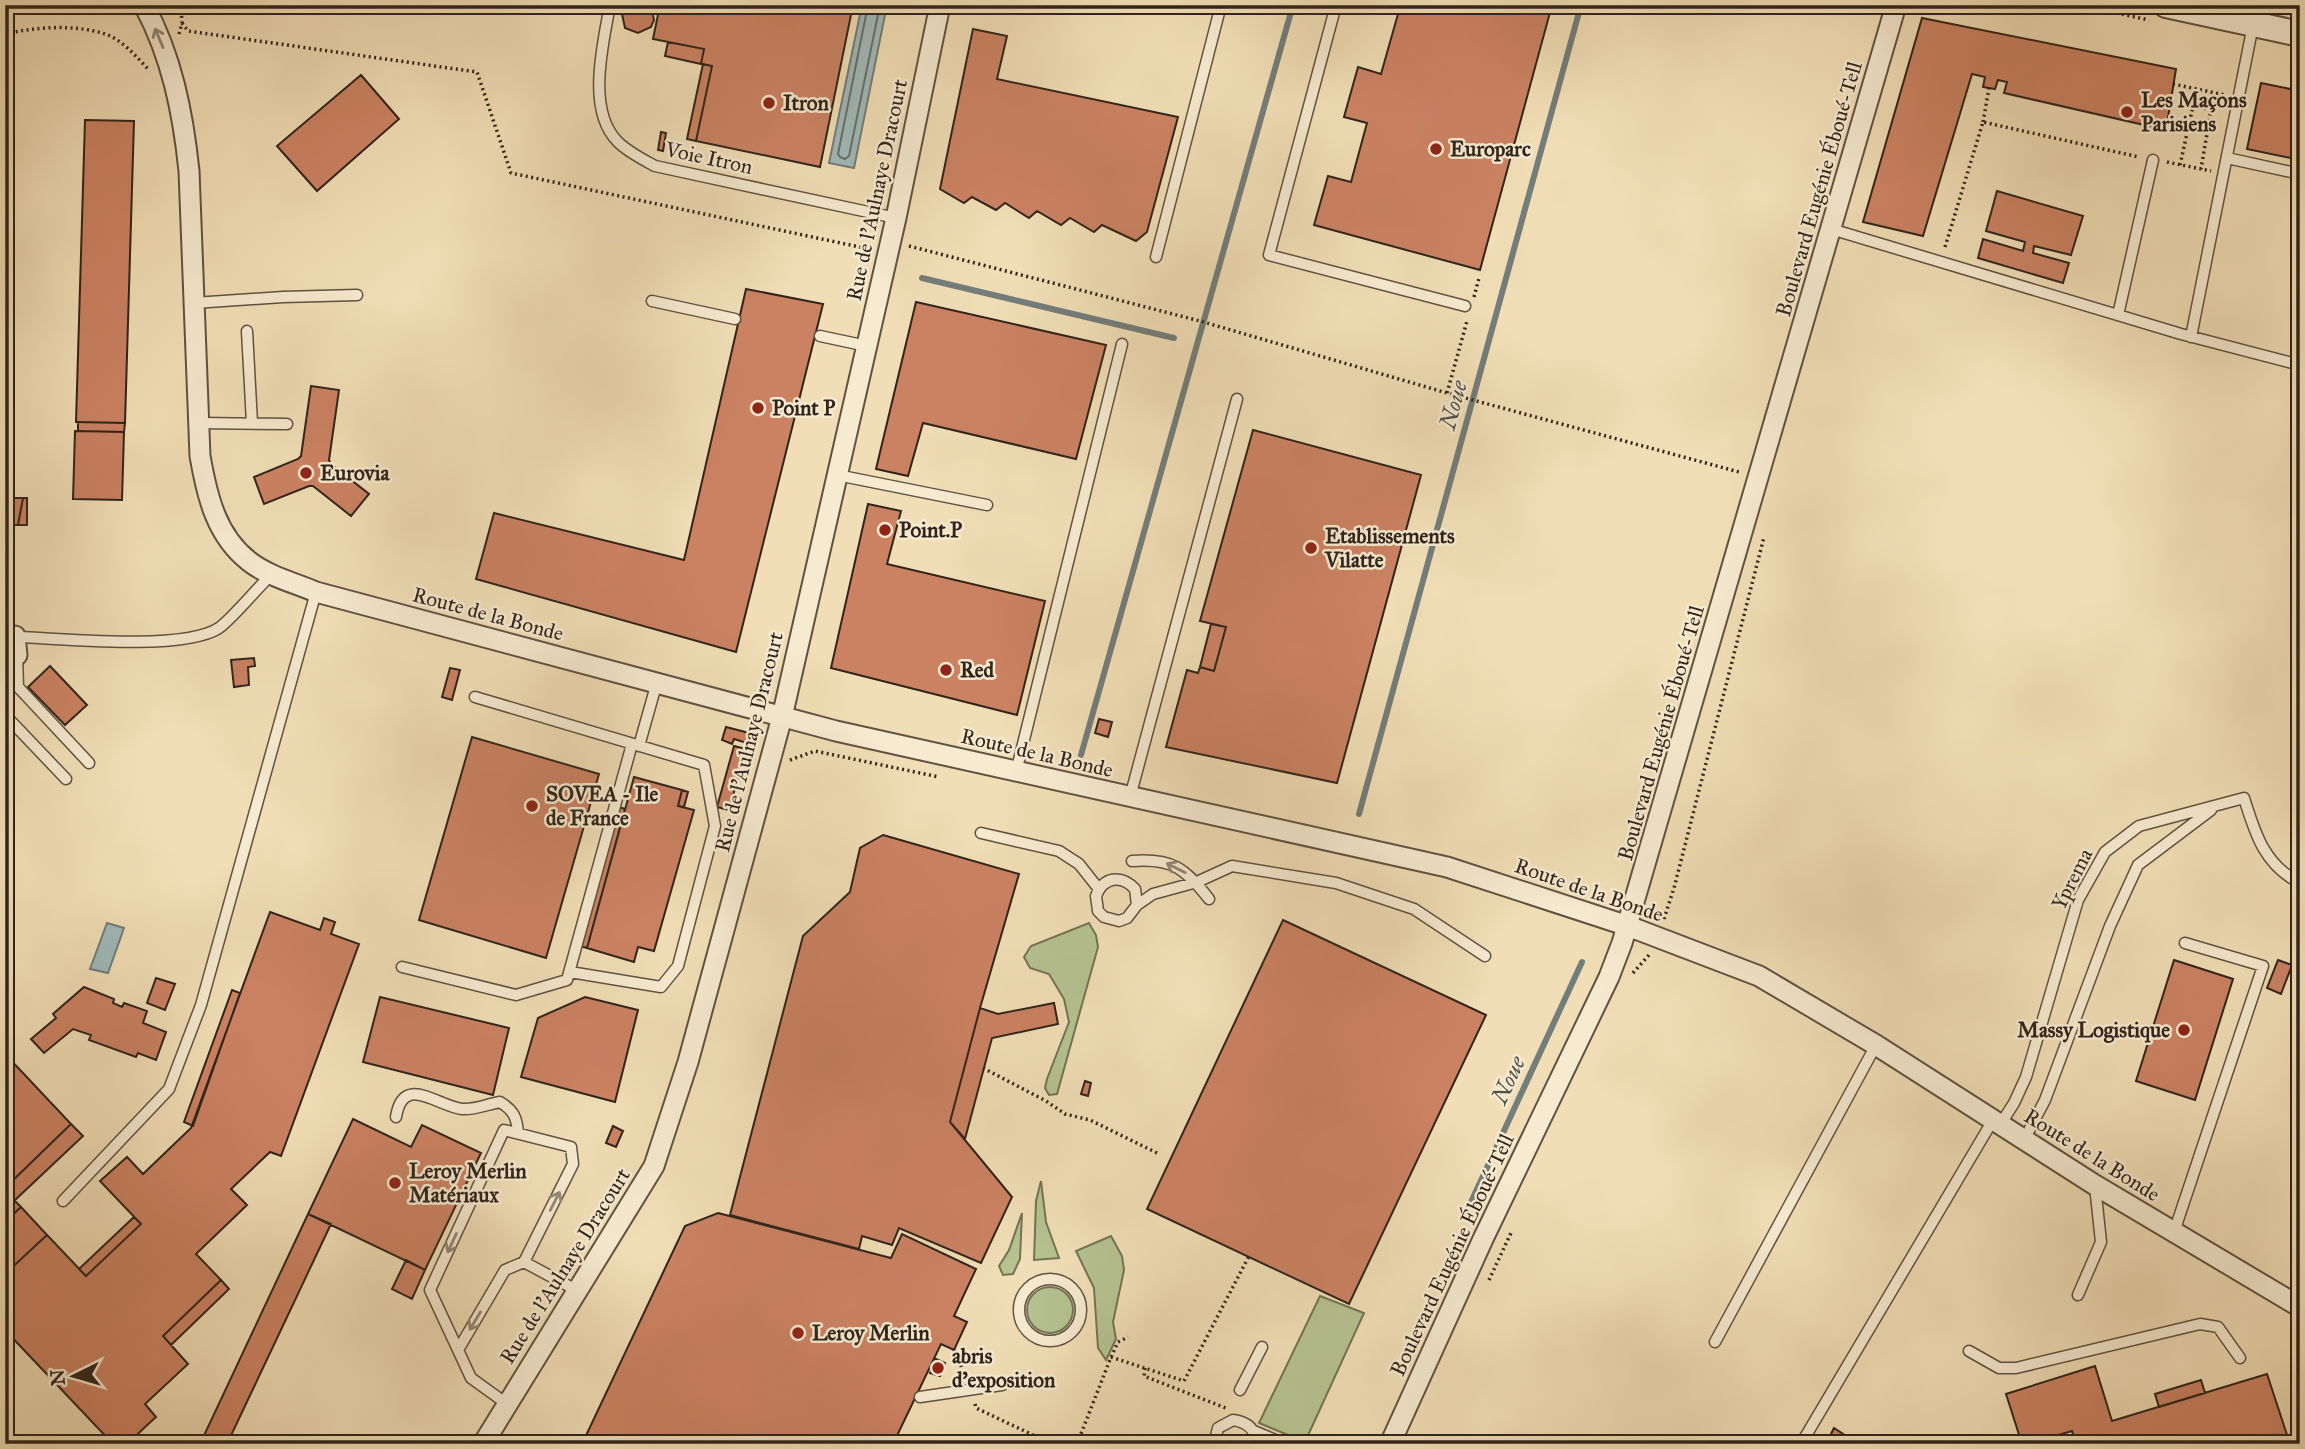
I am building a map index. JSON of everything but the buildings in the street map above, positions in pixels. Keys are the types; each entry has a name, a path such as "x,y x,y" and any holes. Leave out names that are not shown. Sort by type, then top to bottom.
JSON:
{"street":[{"name":"Route de la Bonde","path":"144,5 173,72 185,127 200,456 206,493 218,523 230,541 251,563 316,592 782,717 1015,772 1447,867 1625,935 1759,976 1876,1045 2173,1233 2300,1307"},
{"name":"Rue de l'Aulnaye Dracourt","path":"483,1444 654,1166 688,1062 782,717 896,218 940,5"},
{"name":"Boulevard Eugénie Éboué-Tell","path":"1390,1444 1483,1239 1609,977 1625,935 1896,5"},
{"path":"2166,5 2300,34"}],"lane":[{"name":"Voie Itron","path":"610,5 600,58 600,102 603,118 616,141 632,153 655,166 896,218"},
{"path":"1156,257 1221,5"},
{"path":"1336,5 1269,255 1469,309"},
{"path":"2191,337 2254,24"},
{"path":"2227,159 2300,174"},
{"path":"2118,316 2153,160"},
{"path":"1831,229 2118,316 2300,365"},
{"path":"193,303 357,295"},
{"path":"652,301 734,319"},
{"path":"247,331 252,423"},
{"path":"820,336 867,346"},
{"path":"1015,772 1122,344"},
{"path":"1130,797 1237,398"},
{"path":"199,423 287,424"},
{"path":"837,475 987,505"},
{"path":"18,687 12,642 184,640 219,628 272,574"},
{"path":"63,1202 169,1089 201,1005 316,592"},
{"path":"5,673 89,764"},
{"path":"402,967 516,995 568,980 635,745 657,682"},
{"path":"475,697 704,765 715,826 678,966 661,987 570,972"},
{"path":"5,715 66,779"},
{"name":"Yprema","path":"1801,1444 1997,1122 2014,1103 2026,1077 2078,900 2105,852 2138,826 2244,797 2259,844 2286,876 2300,883"},
{"path":"2025,1138 2045,1100 2110,926 2138,865 2214,807"},
{"path":"981,833 1059,851 1079,864 1098,888"},
{"path":"1132,861 1152,859 1177,866 1197,882 1209,898"},
{"path":"1137,905 1135,889 1122,879 1113,878 1098,888 1098,911 1111,920 1127,918 1137,905 1153,894 1197,882 1232,866 1336,883 1414,909 1485,956"},
{"path":"2173,1233 2263,966 2185,943"},
{"path":"1715,1342 1876,1045"},
{"path":"396,1117 398,1106 410,1095 421,1094 454,1108 466,1109 500,1102 512,1109 518,1133"},
{"path":"458,1350 505,1270 524,1262 573,1164 571,1147 505,1130 430,1290 471,1378 507,1404"},
{"path":"2078,1294 2101,1242 2095,1185"},
{"path":"524,1262 579,1291"},
{"path":"1041,1279 1062,1280 1080,1297 1082,1314 1076,1329 1061,1340 1042,1340 1027,1331 1020,1319 1019,1305 1027,1288 1041,1279"},
{"path":"1969,1351 1999,1368 2017,1368 2200,1324 2218,1327 2239,1358"},
{"path":"1240,1390 1262,1347"},
{"path":"920,1397 1002,1385"},
{"path":"1213,1444 1218,1428 1233,1420 1285,1444"},
{"path":"1254,1431 1256,1444"}],"path":[{"path":"182,23 188,31 477,72 511,173 875,250"},
{"path":"5,34 78,29 106,34 125,47 149,70"},
{"path":"2173,85 2238,99"},
{"path":"1940,262 1983,122 1989,88"},
{"path":"2180,165 2193,106 2211,110 2201,169"},
{"path":"1983,122 2224,173"},
{"path":"907,246 1200,321 1447,393 1760,478"},
{"path":"1447,393 1479,278"},
{"path":"1674,888 1764,537"},
{"path":"771,756 788,760 815,751 947,779"},
{"path":"1625,935 1650,953"},
{"path":"983,1068 1065,1114 1090,1120 1157,1153"},
{"path":"1111,1357 1184,1381 1249,1256"},
{"path":"1077,1444 1118,1342 1128,1337"},
{"path":"954,1350 976,1408 1052,1444"},
{"path":"1145,1368 1144,1376 1227,1409"}],"green space":[{"path":"1089,923 1096,935 1098,947 1057,1094 1049,1095 1045,1088 1047,1079 1069,1022 1064,999 1049,974 1030,968 1024,957 1031,946"},
{"path":"1041,1181 1046,1222 1059,1258 1034,1260 1036,1201"},
{"path":"1022,1213 1020,1259 1013,1274 1003,1275 999,1266 1009,1250"},
{"path":"1111,1236 1122,1256 1124,1270 1113,1322 1116,1339 1106,1360 1098,1348 1094,1288 1076,1251"},
{"path":"1050,1287 1066,1294 1073,1310 1066,1326 1050,1333 1034,1326 1027,1310 1034,1294"},
{"path":"1320,1296 1364,1313 1305,1442 1259,1423"}],"water":[{"path":"862,5 887,5 854,168 829,163"},
{"path":"107,923 124,928 108,973 90,969"}],"waterway":[{"name":"Noue","path":"1081,755 1293,5"},
{"name":"Noue","path":"1359,814 1581,5"},
{"name":"Noue","path":"922,278 1174,338"},
{"name":"Noue","path":"1466,1213 1582,962"}],"place":[{"name":"Itron","path":"769,103"},
{"name":"Les Maçons Parisiens","path":"2127,112"},
{"name":"Europarc","path":"1436,149"},
{"name":"Point P","path":"758,408"},
{"name":"Eurovia","path":"306,473"},
{"name":"Point.P","path":"885,530"},
{"name":"Etablissements Vilatte","path":"1311,548"},
{"name":"Red","path":"946,670"},
{"name":"SOVEA - Ile de France","path":"532,806"},
{"name":"Massy Logistique","path":"2184,1030"},
{"name":"Leroy Merlin Matériaux","path":"395,1183"},
{"name":"Leroy Merlin","path":"798,1333"},
{"name":"abris d’exposition","path":"938,1368"}]}
